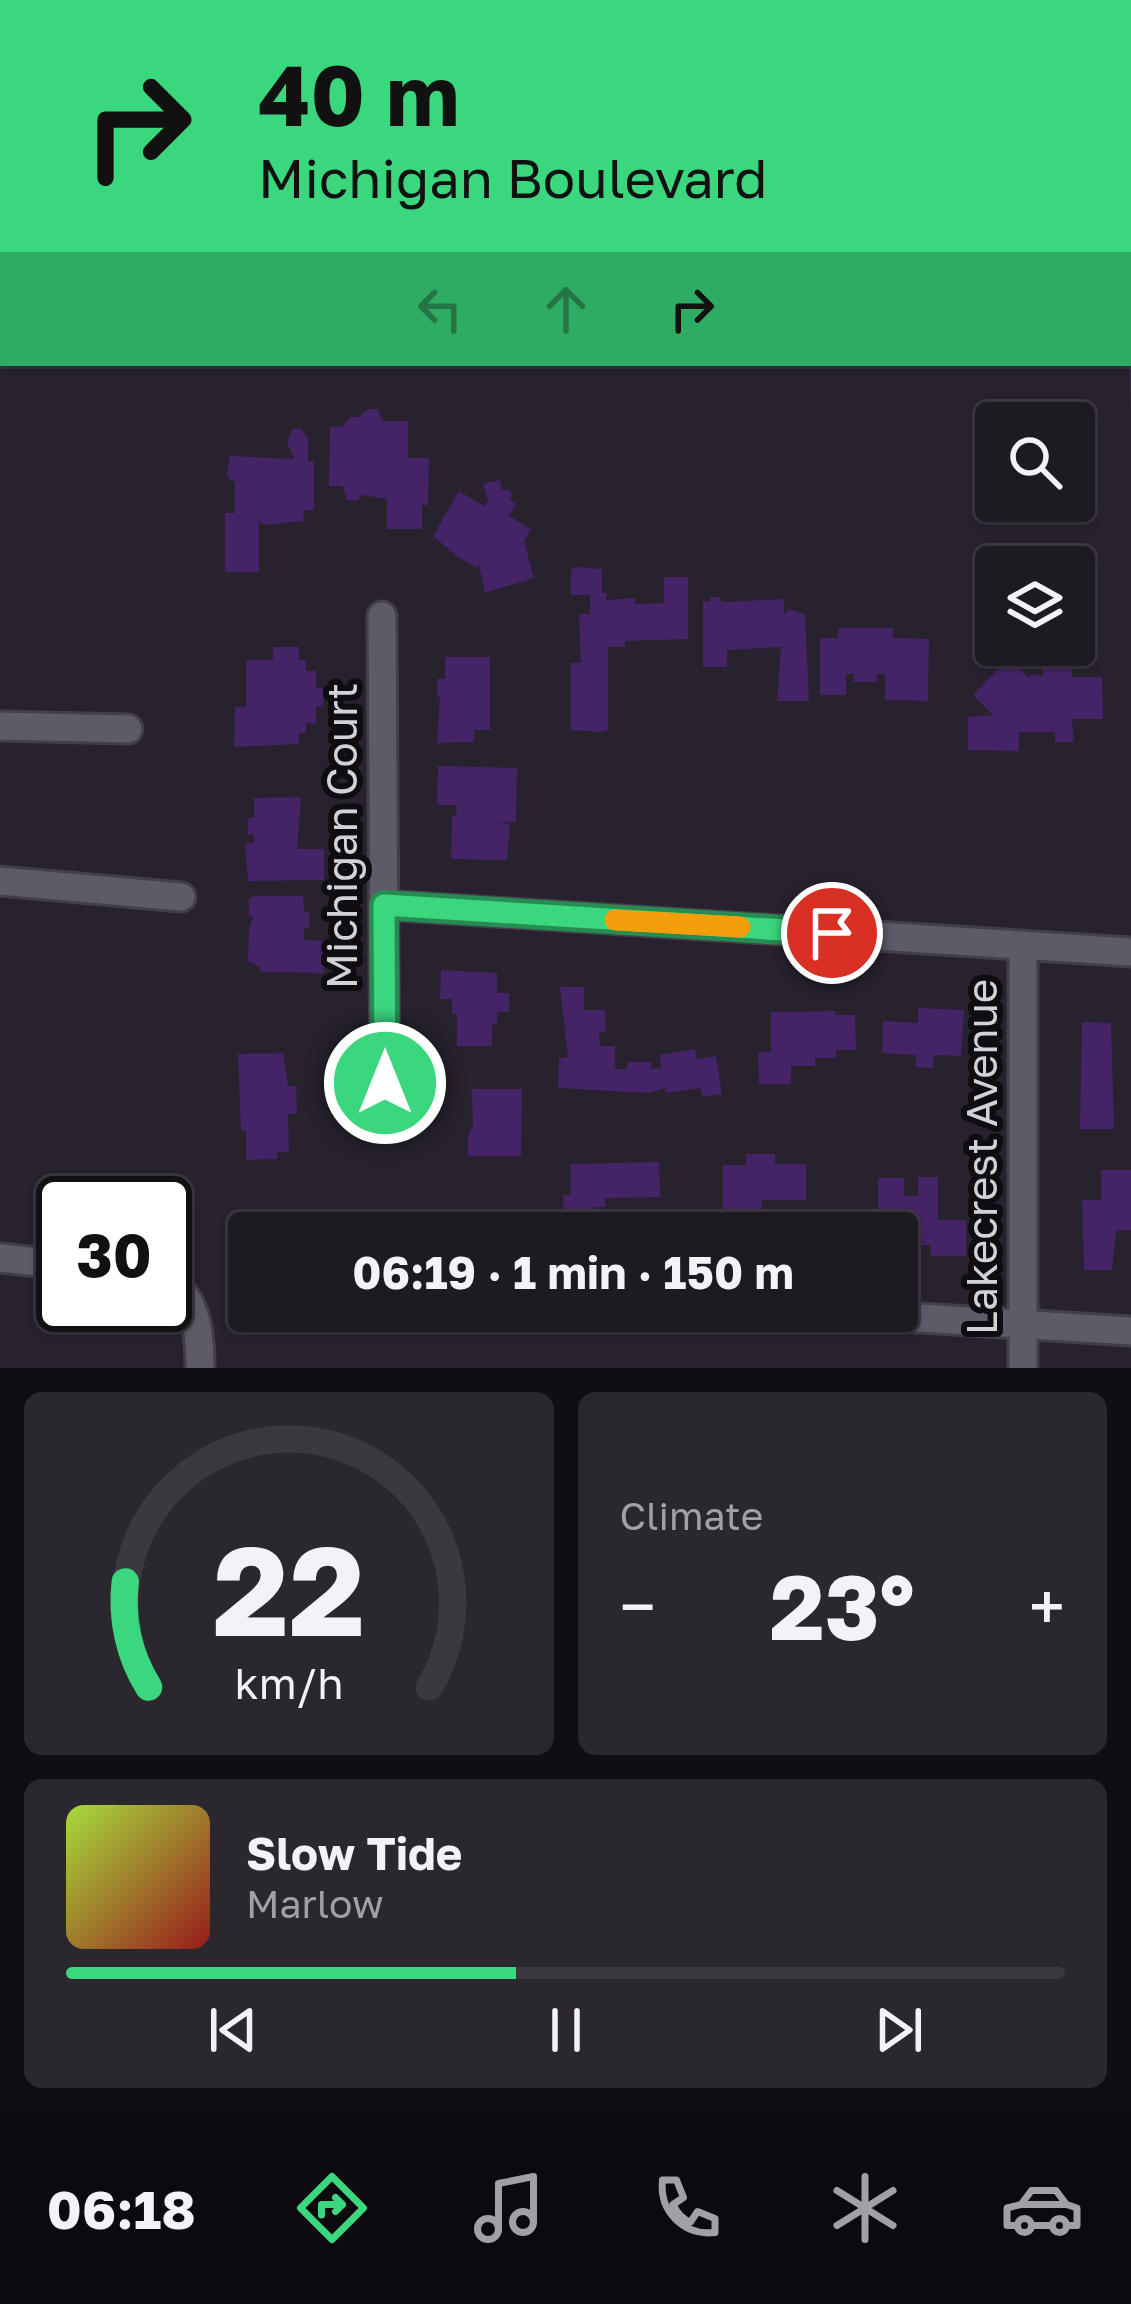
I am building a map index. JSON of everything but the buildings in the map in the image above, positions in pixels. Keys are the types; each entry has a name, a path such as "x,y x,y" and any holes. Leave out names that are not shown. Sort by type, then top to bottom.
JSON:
{"street":[{"name":"Michigan Court","path":"382,616 385,1128"},
{"path":"0,726 128,730"},
{"path":"0,881 181,897"},
{"path":"384,905 1131,952"},
{"name":"Lakecrest Avenue","path":"1023,945 1023,1368"},
{"path":"0,1258 36,1262"},
{"path":"192,1306 200,1368"},
{"path":"918,1318 1131,1331"}],"slow traffic":[{"path":"615,920 740,927"}],"route":[{"path":"385,1083 384,905 832,933"}]}
